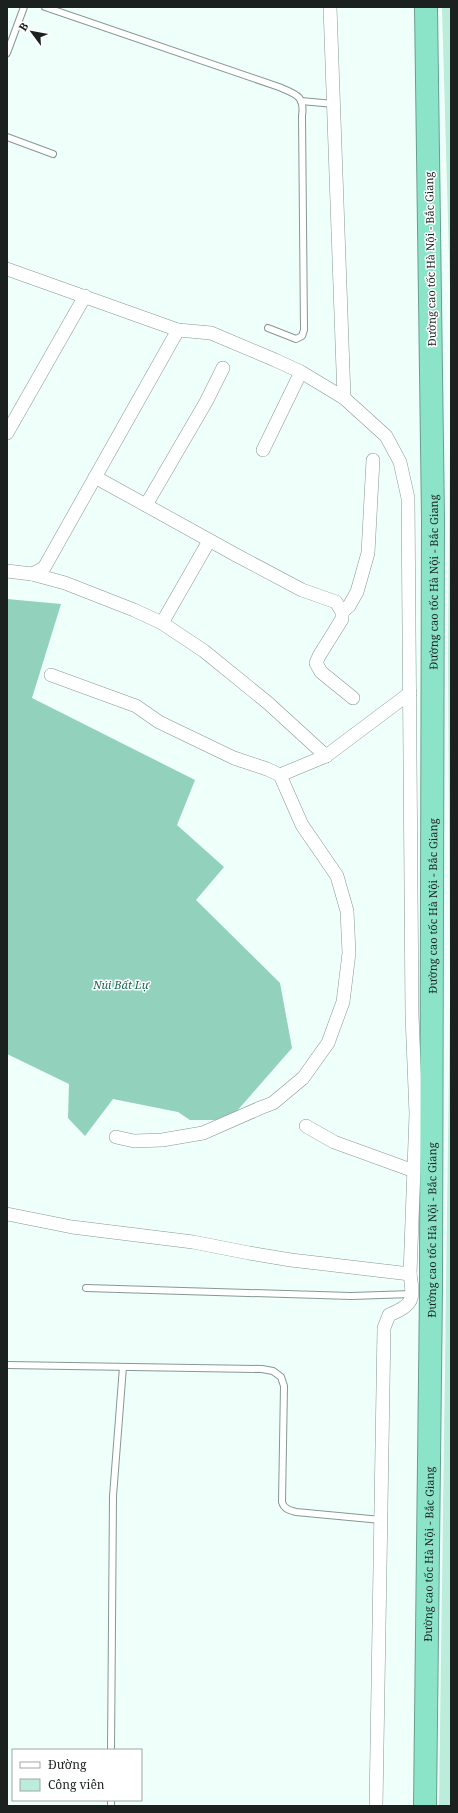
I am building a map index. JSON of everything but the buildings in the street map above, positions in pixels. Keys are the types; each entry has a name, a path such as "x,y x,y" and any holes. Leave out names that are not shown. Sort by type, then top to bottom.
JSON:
{"highway":[{"name":"Đường cao tốc Hà Nội - Bắc Giang","path":"425,1806 431,1290 433,520 426,7"}],"street":[{"path":"330,7 344,398"},
{"path":"7,269 178,330 211,333 301,372 344,398 386,436 400,462 408,498 412,1007 416,1114 410,1274 412,1294 409,1303 405,1307 389,1315 384,1328 376,1806"},
{"path":"7,433 85,296"},
{"path":"32,574 44,568 178,330"},
{"path":"146,506 206,402 223,368"},
{"path":"263,450 301,372"},
{"path":"342,612 349,606 356,592 368,553 373,460"},
{"path":"95,477 302,590 336,602 342,612 342,619 319,656 316,664 321,672 353,698"},
{"path":"162,624 209,540"},
{"path":"7,571 32,574 65,583 134,610 162,624 204,651 268,703 326,756"},
{"path":"51,675 136,706 159,722 234,758 280,775 302,825 337,876 347,910 349,953 344,1002 328,1043 303,1078 273,1103 203,1133 162,1140 134,1141 116,1137"},
{"path":"280,775 326,756 410,693"},
{"path":"306,1126 334,1142 414,1171"},
{"path":"7,1214 72,1227 192,1242 249,1254 410,1274"}],"lane":[{"path":"7,53 24,7"},
{"path":"45,7 279,87 295,94 301,101 303,107 304,330 302,336 296,339 268,328"},
{"path":"301,101 334,104"},
{"path":"7,137 53,154"},
{"path":"86,1288 351,1296 412,1294"},
{"path":"7,1365 262,1369 273,1371 282,1377 284,1386 283,1506 296,1512 381,1520"},
{"path":"111,1749 113,1496 123,1367"}],"green space":[{"path":"442,7 451,7 451,326"},
{"path":"451,326 451,1806 439,1806 450,996 448,653"}],"shaded area":[{"name":"Núi Bất Lự","path":"7,599 61,604 32,698 195,780 177,825 224,867 196,900 280,983 292,1048 229,1120 190,1120 178,1112 113,1099 85,1136 68,1118 69,1084 7,1054"}]}
